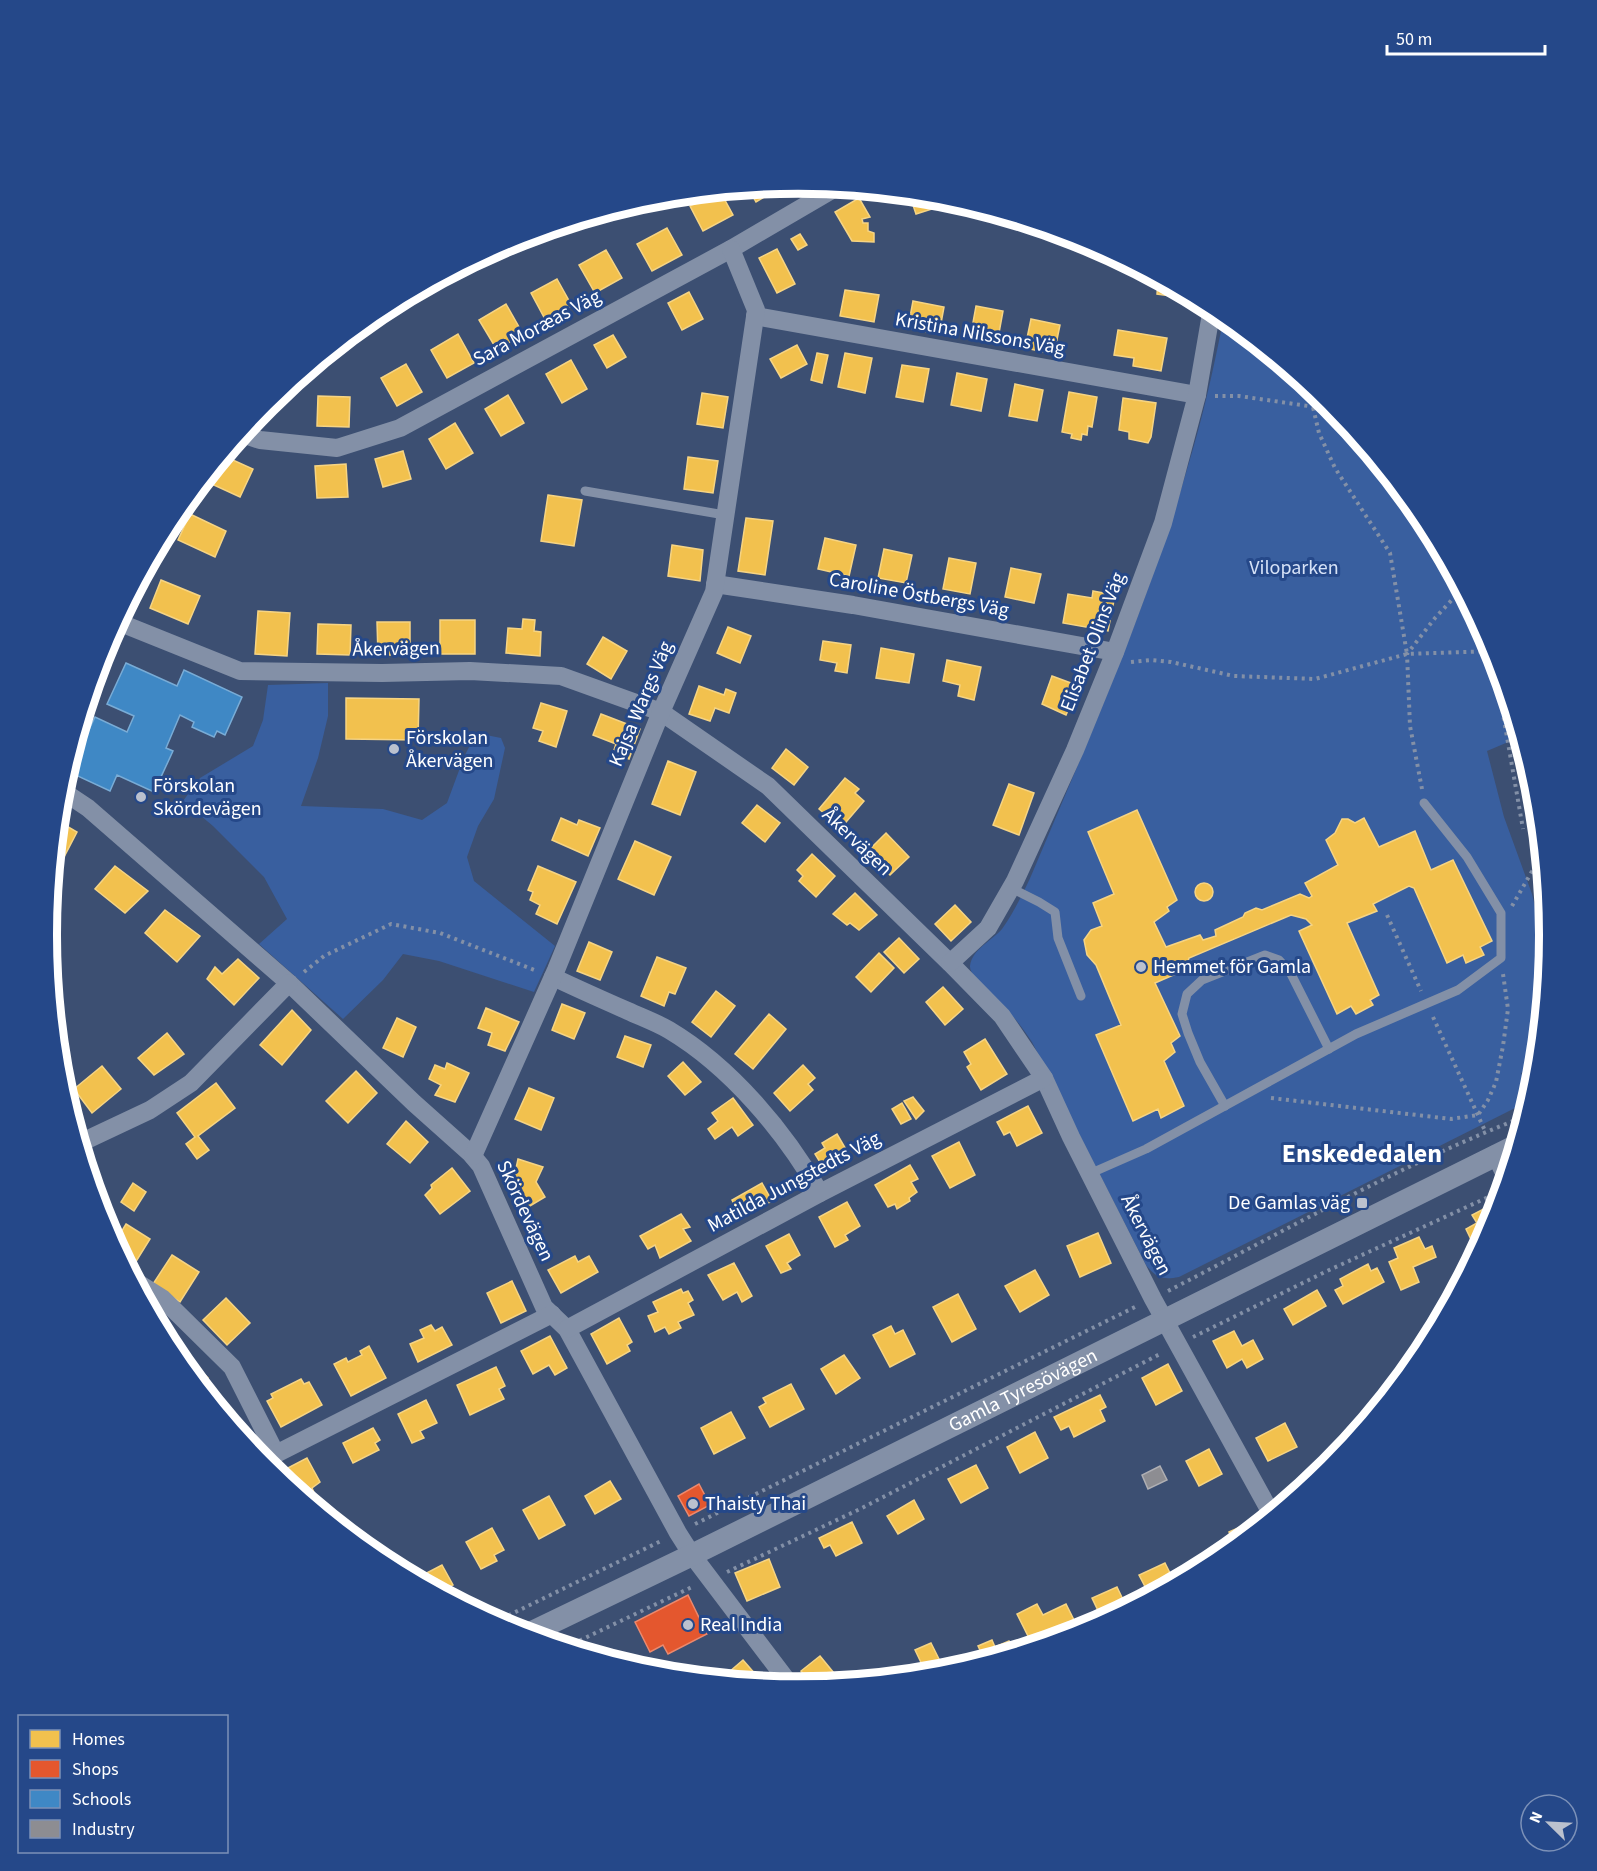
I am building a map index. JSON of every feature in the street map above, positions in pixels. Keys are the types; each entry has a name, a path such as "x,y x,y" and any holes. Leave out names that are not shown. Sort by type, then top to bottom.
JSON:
{"street":[{"name":"Sara Moræas Väg","path":"250,437 260,440 337,448 400,428 731,249 823,195"},
{"name":"Kajsa Wargs Väg","path":"473,1156 553,977 661,712 714,592 756,310 731,249"},
{"name":"Kristina Nilssons Väg","path":"755,316 1197,395"},
{"name":"Elisabet Olins Väg","path":"950,963 988,928 1011,888 1075,750 1113,658 1163,523 1197,395 1210,319"},
{"name":"Caroline Östbergs Väg","path":"715,584 853,605 1113,658"},
{"name":"Åkervägen","path":"126,624 240,671 382,673 470,671 561,676 661,712 768,786 1002,1016 1044,1078 1089,1174 1153,1299 1268,1509"},
{"name":"Skördevägen","path":"70,796 88,808 289,983 414,1103 473,1156 481,1166 544,1307 567,1329 678,1533 692,1555 784,1676"},
{"path":"553,977 668,1030 702,1053 734,1080 768,1119 806,1168 820,1193"},
{"path":"86,1140 150,1110 191,1083 289,983"},
{"name":"Matilda Jungstedts Väg","path":"567,1329 820,1193 1044,1078"},
{"name":"Gamla Tyresövägen","path":"537,1629 692,1555 1509,1148"},
{"path":"1495,1154 1502,1169"},
{"path":"147,1288 162,1298 232,1367 267,1453"},
{"path":"271,1456 552,1314"}],"lane":[{"path":"585,491 725,515"},
{"path":"1089,1174 1146,1149 1356,1034 1458,990 1501,958 1501,913 1467,857 1424,803"},
{"path":"1011,888 1055,912 1058,938 1081,996"},
{"path":"1225,1106 1200,1062 1182,1014 1187,994 1202,980 1265,955 1279,960 1290,972 1329,1049"}],"path":[{"path":"1197,395 1239,396 1320,408"},
{"path":"1311,400 1319,433 1335,468 1390,553 1407,654 1410,726 1424,803"},
{"path":"1407,654 1457,595"},
{"path":"1113,658 1171,662 1234,676 1315,679 1407,654 1484,651"},
{"path":"1501,696 1523,829"},
{"path":"1501,925 1536,866"},
{"path":"1387,915 1495,1154"},
{"path":"289,983 324,956 391,924 440,933 553,977"},
{"path":"1244,1095 1451,1119 1478,1115 1496,1082 1503,1046 1508,1009 1501,958"},
{"path":"506,1617 1153,1299 1394,1174 1517,1120"},
{"path":"575,1643 860,1509 1179,1344 1325,1272 1493,1194"}],"green space":[{"name":"Viloparken","path":"1222,327 1250,347 1323,411 1387,484 1441,565 1484,652 1514,740 1487,751 1504,817 1532,894 1540,926 1538,984 1528,1070 1521,1073 1525,1082 1520,1106 1179,1277 1168,1278 1153,1273 1146,1265 1032,1042 1016,1020 975,978 970,966 979,950 1002,929 1024,891 1076,769 1155,569 1188,466 1208,392"},
{"path":"328,683 328,716 318,758 301,806 383,809 422,820 447,803 464,757 476,733 501,738 505,748 494,799 478,826 467,857 474,881 555,946 534,992 439,961 403,954 383,980 343,1019 259,944 287,919 264,877 213,826 183,801 200,778 253,746 263,720 268,685"}],"building: Homes":[{"path":"767,195 756,202 753,196"},
{"path":"724,198 733,215 703,231 690,206 702,200"},
{"path":"859,198 870,217 862,219 863,223 868,223 868,231 874,233 874,242 852,241 835,212"},
{"path":"912,203 938,207 916,214"},
{"path":"667,228 682,255 652,271 637,244"},
{"path":"800,234 807,245 798,250 791,239"},
{"path":"777,249 795,284 777,293 759,258"},
{"path":"606,250 622,278 595,293 579,265"},
{"path":"557,279 572,306 546,321 531,293"},
{"path":"1158,287 1175,297 1157,294"},
{"path":"845,290 879,295 874,322 840,316"},
{"path":"689,292 703,319 682,330 668,303"},
{"path":"913,301 944,307 939,334 908,328"},
{"path":"506,304 523,334 497,350 479,320"},
{"path":"976,306 1003,311 997,344 970,339"},
{"path":"1031,319 1060,325 1054,354 1025,348"},
{"path":"1118,330 1167,338 1161,371 1133,366 1134,358 1114,355"},
{"path":"458,334 474,363 447,378 431,350"},
{"path":"613,335 626,357 607,368 594,345"},
{"path":"797,345 807,364 781,378 770,359"},
{"path":"817,353 828,355 822,383 811,380"},
{"path":"845,353 872,358 865,393 838,387"},
{"path":"571,360 587,389 562,403 546,374"},
{"path":"406,364 422,392 397,406 381,378"},
{"path":"902,365 929,369 923,402 896,397"},
{"path":"957,373 987,379 981,411 951,405"},
{"path":"1015,384 1043,390 1037,421 1009,416"},
{"path":"1069,392 1097,397 1092,427 1088,426 1087,435 1082,434 1081,440 1071,438 1072,434 1062,432"},
{"path":"702,393 728,397 723,428 697,424"},
{"path":"508,395 524,423 501,436 485,409"},
{"path":"318,396 350,397 349,427 317,426"},
{"path":"1123,398 1156,403 1148,443 1129,439 1129,432 1119,430"},
{"path":"455,423 473,453 446,469 429,439"},
{"path":"403,451 411,479 383,487 375,459"},
{"path":"688,457 718,461 713,493 684,489"},
{"path":"231,459 253,469 240,497 210,483"},
{"path":"346,464 348,497 317,498 315,466"},
{"path":"548,495 582,500 574,546 541,541"},
{"path":"190,514 226,531 215,557 178,540"},
{"path":"746,518 773,521 765,575 738,571"},
{"path":"825,538 856,545 849,576 818,569"},
{"path":"672,545 703,550 700,581 668,576"},
{"path":"884,549 912,555 906,583 878,578"},
{"path":"949,558 976,563 970,594 943,589"},
{"path":"1011,568 1041,574 1034,603 1005,597"},
{"path":"161,580 200,596 188,624 150,608"},
{"path":"1093,591 1115,595 1108,631 1063,623 1068,594 1092,598"},
{"path":"258,611 290,613 287,656 255,654"},
{"path":"523,619 535,620 534,631 541,632 540,656 506,653 508,628 522,629"},
{"path":"440,620 475,620 475,654 440,654"},
{"path":"377,622 410,622 410,655 378,655"},
{"path":"318,624 351,625 350,655 317,654"},
{"path":"728,627 751,636 740,663 717,653"},
{"path":"603,637 627,651 611,679 587,664"},
{"path":"823,641 851,645 847,673 835,671 837,663 820,660"},
{"path":"881,648 914,654 909,683 876,678"},
{"path":"947,660 981,667 974,700 958,696 960,685 943,681"},
{"path":"1052,676 1079,686 1066,715 1042,704"},
{"path":"699,686 724,695 726,689 736,693 729,713 715,708 710,721 689,714"},
{"path":"346,698 419,699 418,740 346,739"},
{"path":"541,703 567,711 556,747 539,741 543,731 533,728"},
{"path":"601,714 640,729 629,759 613,753 616,744 593,735"},
{"path":"786,749 808,767 794,785 772,768"},
{"path":"668,761 696,772 680,815 652,804"},
{"path":"845,778 859,789 855,793 864,801 841,828 819,809"},
{"path":"1009,784 1034,793 1019,835 993,825"},
{"path":"757,805 780,823 765,842 742,823"},
{"name":"Hemmet för Gamla","path":"1137,810 1177,900 1167,907 1169,911 1154,922 1166,947 1200,935 1203,940 1216,936 1215,930 1256,908 1262,910 1300,894 1309,898 1312,896 1305,883 1338,865 1326,840 1335,833 1342,819 1355,823 1364,818 1379,847 1415,831 1431,870 1453,860 1492,941 1480,947 1484,955 1466,963 1463,955 1447,963 1414,888 1409,886 1373,904 1377,911 1347,923 1379,995 1370,1000 1373,1005 1356,1014 1351,1006 1337,1014 1299,931 1312,925 1306,919 1291,915 1189,958 1185,970 1155,983 1180,1036 1171,1043 1175,1052 1164,1061 1184,1106 1161,1118 1158,1109 1133,1121 1096,1035 1121,1025 1096,965 1087,955 1084,940 1091,930 1102,926 1093,903 1114,894 1088,832"},
{"path":"561,818 577,825 579,820 600,828 588,856 552,840"},
{"path":"65,825 77,832 64,857 62,856"},
{"path":"886,833 909,857 890,875 867,852"},
{"path":"635,841 671,857 654,895 618,879"},
{"path":"812,854 835,876 816,897 799,881 803,876 797,870"},
{"path":"115,866 148,891 125,913 95,889"},
{"path":"538,866 576,882 557,924 536,914 540,905 530,900 533,892 528,890"},
{"path":"1204,883 1210,886 1213,892 1210,898 1204,901 1198,898 1195,892 1198,886"},
{"path":"855,893 877,915 859,930 850,923 847,925 833,914"},
{"path":"955,905 971,922 951,941 935,924"},
{"path":"165,910 200,936 177,962 145,933"},
{"path":"899,938 919,959 904,973 884,952"},
{"path":"589,942 612,952 600,980 577,971"},
{"path":"879,953 894,968 871,992 856,977"},
{"path":"657,957 686,968 675,994 669,992 664,1006 641,996"},
{"path":"238,959 259,978 234,1005 207,979 215,967 222,974"},
{"path":"943,987 963,1009 945,1025 926,1002"},
{"path":"716,991 735,1006 711,1037 692,1022"},
{"path":"562,1004 585,1013 574,1039 552,1030"},
{"path":"486,1008 519,1022 505,1051 488,1045 492,1033 478,1028"},
{"path":"292,1010 311,1030 282,1065 260,1045"},
{"path":"769,1014 786,1029 753,1069 735,1054"},
{"path":"397,1018 416,1027 403,1057 383,1048"},
{"path":"167,1033 184,1054 154,1075 138,1058"},
{"path":"625,1036 651,1045 643,1067 617,1057"},
{"path":"985,1039 1007,1074 981,1090 967,1067 971,1064 964,1052"},
{"path":"683,1062 701,1082 685,1095 668,1076"},
{"path":"447,1063 469,1073 455,1102 435,1095 441,1085 429,1079 435,1065 445,1069"},
{"path":"803,1065 815,1078 808,1084 813,1090 790,1111 774,1093"},
{"path":"102,1066 121,1089 92,1113 74,1089"},
{"path":"356,1071 377,1093 348,1123 326,1101"},
{"path":"216,1083 235,1108 198,1136 209,1150 197,1159 186,1144 195,1137 177,1113"},
{"path":"529,1088 554,1098 541,1130 515,1119"},
{"path":"913,1097 924,1111 916,1119 904,1101"},
{"path":"733,1098 753,1125 738,1136 732,1127 715,1139 708,1129 718,1121 712,1113"},
{"path":"902,1103 911,1119 901,1124 892,1109"},
{"path":"1028,1106 1042,1133 1017,1146 1010,1132 1004,1135 997,1122"},
{"path":"406,1121 428,1142 410,1163 387,1144"},
{"path":"837,1134 851,1158 826,1172 815,1154 825,1148 822,1143"},
{"path":"959,1142 975,1175 950,1188 932,1156"},
{"path":"518,1159 543,1167 536,1182 545,1197 520,1212 507,1185 513,1183"},
{"path":"910,1165 918,1179 911,1182 917,1192 909,1198 910,1201 897,1209 895,1204 888,1207 875,1185"},
{"path":"452,1168 470,1191 440,1214 425,1195 432,1188 431,1185"},
{"path":"133,1183 146,1192 134,1211 121,1202"},
{"path":"762,1183 772,1201 748,1214 744,1208 738,1211 732,1200"},
{"path":"847,1202 860,1226 845,1235 848,1240 835,1247 819,1217"},
{"path":"1489,1206 1473,1243 1466,1229 1477,1223 1472,1215"},
{"path":"681,1214 690,1227 683,1229 691,1241 660,1258 655,1245 648,1249 640,1236"},
{"path":"126,1224 150,1239 134,1265 120,1234"},
{"path":"1098,1233 1111,1263 1080,1277 1067,1246"},
{"path":"789,1234 800,1255 787,1263 791,1269 781,1273 766,1246"},
{"path":"1419,1237 1425,1249 1432,1246 1436,1257 1413,1267 1419,1282 1401,1290 1389,1262 1398,1258 1394,1248"},
{"path":"172,1255 199,1272 180,1302 153,1284"},
{"path":"575,1256 578,1262 589,1256 598,1272 561,1293 548,1270"},
{"path":"734,1263 752,1296 742,1302 737,1292 723,1300 708,1275"},
{"path":"1368,1264 1371,1271 1377,1268 1384,1282 1343,1304 1335,1290 1343,1286 1340,1279"},
{"path":"1035,1270 1049,1295 1020,1312 1005,1286"},
{"path":"512,1281 526,1311 501,1323 487,1293"},
{"path":"681,1289 683,1293 688,1291 693,1300 688,1303 694,1315 678,1322 681,1328 669,1334 665,1327 655,1332 648,1316 658,1312 653,1302"},
{"path":"1317,1290 1326,1306 1293,1325 1284,1309"},
{"path":"958,1294 976,1329 952,1342 933,1307"},
{"path":"226,1298 250,1323 227,1345 203,1320"},
{"path":"619,1318 632,1342 627,1345 630,1351 607,1364 591,1334"},
{"path":"431,1325 435,1331 442,1327 452,1345 418,1362 410,1344 424,1338 420,1330"},
{"path":"891,1326 895,1334 903,1330 915,1354 890,1367 873,1335"},
{"path":"1234,1331 1242,1346 1253,1340 1263,1359 1247,1368 1242,1359 1227,1368 1213,1341"},
{"path":"550,1336 567,1368 555,1375 549,1365 533,1374 521,1351"},
{"path":"369,1346 386,1378 351,1396 334,1364 346,1358 348,1362 362,1355 360,1351"},
{"path":"844,1355 860,1378 836,1394 821,1369"},
{"path":"194,1364 208,1378 205,1381"},
{"path":"1168,1364 1182,1391 1156,1405 1142,1378"},
{"path":"496,1367 505,1386 499,1389 504,1399 470,1415 457,1385"},
{"path":"301,1379 304,1384 309,1382 322,1405 281,1427 267,1401 273,1398 271,1394"},
{"path":"791,1384 804,1409 770,1427 759,1407 766,1403 763,1398"},
{"path":"1100,1395 1106,1407 1100,1410 1105,1421 1074,1437 1069,1426 1061,1430 1054,1417"},
{"path":"426,1400 437,1423 420,1431 424,1438 412,1443 398,1414"},
{"path":"731,1412 745,1438 714,1454 701,1428"},
{"path":"1285,1423 1297,1447 1268,1461 1256,1438"},
{"path":"373,1428 380,1440 375,1443 379,1450 353,1463 343,1443"},
{"path":"1035,1432 1048,1458 1020,1473 1007,1447"},
{"path":"1209,1449 1222,1474 1199,1486 1186,1461"},
{"path":"307,1458 320,1482 312,1488 315,1495 314,1496 285,1470"},
{"path":"976,1465 988,1488 961,1503 948,1479"},
{"path":"610,1481 621,1499 595,1514 585,1496"},
{"path":"549,1496 565,1525 539,1539 523,1510"},
{"path":"914,1500 924,1519 898,1534 887,1516"},
{"path":"852,1522 862,1543 836,1556 830,1545 824,1548 819,1538"},
{"path":"1252,1522 1231,1537 1229,1532"},
{"path":"492,1528 504,1550 494,1555 497,1561 481,1569 466,1542"},
{"path":"769,1559 780,1587 747,1601 735,1573"},
{"path":"1165,1563 1172,1576 1147,1590 1139,1575"},
{"path":"442,1565 453,1585 447,1588 423,1575"},
{"path":"1117,1587 1124,1602 1099,1613 1092,1598"},
{"path":"1037,1604 1043,1615 1066,1604 1076,1623 1030,1640 1017,1614"},
{"path":"992,1640 995,1647 1009,1641 1011,1646 982,1654 978,1646"},
{"path":"931,1643 941,1663 923,1666 915,1650"},
{"path":"820,1656 836,1675 806,1677 801,1671"},
{"path":"743,1660 756,1675 730,1673"}],"building: Shops":[{"path":"699,1484 710,1505 689,1516 678,1496"},
{"path":"688,1595 707,1634 668,1654 663,1645 650,1652 635,1622"}],"building: Schools":[{"path":"126,663 177,686 184,670 242,697 225,735 217,731 214,737 192,727 194,722 180,715 166,748 173,751 154,792 117,775 110,791 75,775 82,745 95,717 127,732 134,716 107,704"}],"building: Industry":[{"path":"1160,1466 1167,1480 1148,1489 1142,1475"}],"place":[{"name":"Förskolan Åkervägen","path":"394,749"},
{"name":"Förskolan Skördevägen","path":"141,797"},
{"name":"Hemmet för Gamla","path":"1141,967"},
{"name":"De Gamlas väg","path":"1362,1203"},
{"name":"Thaisty Thai","path":"693,1504"},
{"name":"Real India","path":"688,1625"}],"district":[{"name":"Enskededalen","path":"1362,1153"}]}
